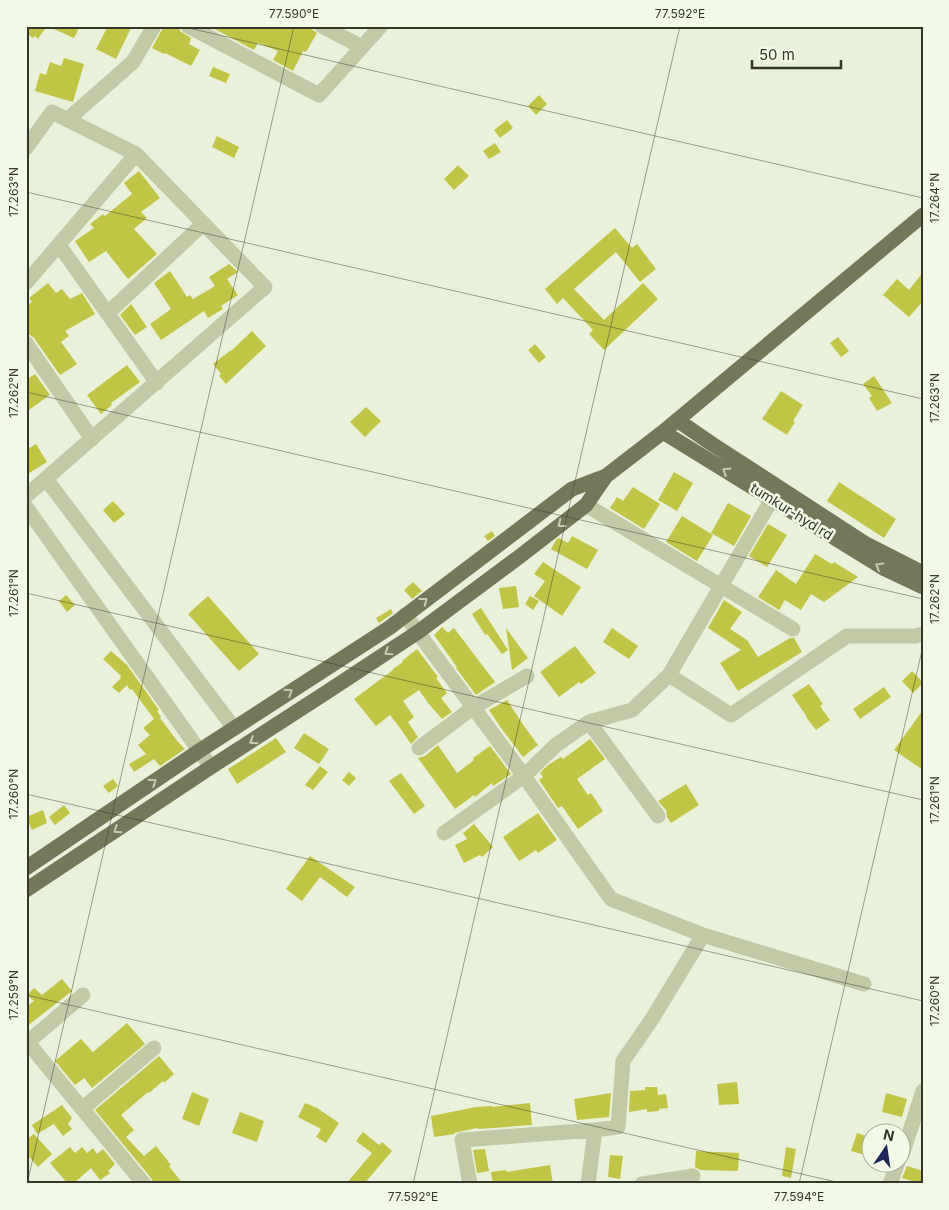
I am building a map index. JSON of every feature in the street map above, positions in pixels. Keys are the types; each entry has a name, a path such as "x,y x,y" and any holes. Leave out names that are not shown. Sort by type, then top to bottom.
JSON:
{"main road":[{"path":"26,868 199,751 389,628 572,489 606,476 663,432 923,214"},
{"path":"677,420 866,544 923,573"},
{"name":"tumkur-hyd rd","path":"663,432 885,569 923,587"},
{"path":"26,890 418,632 586,505 606,476"}],"street":[{"path":"67,120 133,62 154,26"},
{"path":"188,26 319,95 381,26"},
{"path":"322,26 362,47"},
{"path":"26,148 52,112 136,154 264,287 26,496"},
{"path":"26,283 136,154"},
{"path":"108,313 203,224"},
{"path":"59,245 157,382"},
{"path":"26,343 92,439"},
{"path":"46,479 234,728"},
{"path":"444,833 524,776 556,745 588,722 632,710 669,675 772,499"},
{"path":"586,505 793,629"},
{"path":"26,507 211,767"},
{"path":"405,615 474,707 611,899 703,935 864,984"},
{"path":"669,675 731,715 847,636 915,636 923,634"},
{"path":"419,748 474,707 527,676"},
{"path":"588,722 658,816"},
{"path":"470,1184 462,1140 618,1127 623,1060 652,1020 703,935"},
{"path":"83,995 27,1041 82,1109 135,1181"},
{"path":"82,1109 154,1048"},
{"path":"912,1126 923,1091"},
{"path":"588,1184 595,1130"},
{"path":"890,1184 894,1172"},
{"path":"642,1184 693,1176"}],"building":[{"path":"26,26 47,26 38,39 26,33"},
{"path":"47,26 80,26 74,38"},
{"path":"108,26 132,26 116,59 96,49"},
{"path":"164,26 179,26 180,31 191,38 189,44 200,50 191,66 152,48"},
{"path":"209,26 307,26 317,33 306,52 303,51 293,71 273,60 278,51 258,43 254,50"},
{"path":"64,58 84,64 73,102 35,91 40,73 46,75 50,62 61,66"},
{"path":"213,67 230,74 226,83 209,76"},
{"path":"539,95 547,104 536,115 528,106"},
{"path":"507,120 513,128 500,138 494,130"},
{"path":"217,136 239,147 234,158 212,147"},
{"path":"495,143 501,152 489,159 483,151"},
{"path":"458,165 469,176 454,190 444,179"},
{"path":"139,171 160,198 141,212 147,218 134,229 157,254 128,279 106,251 89,262 75,241 94,228 90,224 103,214 105,216 132,194 124,183"},
{"path":"615,228 632,248 637,244 656,269 640,282 616,252 574,289 604,320 643,283 658,299 604,350 589,334 593,330 563,298 557,304 545,289"},
{"path":"229,264 238,272 227,279 238,295 221,306 223,309 208,318 204,311 161,340 150,324 171,309 154,283 170,271 187,297 190,295 193,299 215,286 209,277"},
{"path":"923,272 923,301 909,317 883,295 897,279 909,290"},
{"path":"48,283 56,293 62,289 70,299 82,293 95,314 65,331 69,336 61,342 77,364 60,375 34,338 26,334 26,306 32,302 29,298"},
{"path":"131,304 147,327 135,335 120,315"},
{"path":"252,331 266,346 226,384 219,376 221,374 213,364 231,351"},
{"path":"838,337 849,351 841,357 830,343"},
{"path":"535,344 546,357 539,363 528,350"},
{"path":"127,365 140,382 111,403 112,405 101,414 87,395"},
{"path":"35,374 50,395 26,412 26,380"},
{"path":"874,376 892,403 877,411 869,398 872,396 863,384"},
{"path":"781,391 803,405 787,435 762,419"},
{"path":"366,407 381,421 365,437 350,422"},
{"path":"36,444 47,462 26,475 26,450"},
{"path":"674,472 693,483 677,511 658,500"},
{"path":"839,482 896,519 884,538 827,501"},
{"path":"633,487 660,504 644,529 610,508 617,497 623,501"},
{"path":"113,501 125,514 114,523 103,510"},
{"path":"728,503 751,516 734,546 711,533"},
{"path":"682,516 713,535 697,561 666,542"},
{"path":"768,524 787,535 767,567 749,556"},
{"path":"492,531 495,536 488,541 484,536"},
{"path":"572,536 598,550 587,569 551,549 559,538 568,543"},
{"path":"815,554 832,564 834,562 858,577 824,602 811,594 801,610 785,600 779,610 758,597 776,570 796,584"},
{"path":"543,562 581,587 562,616 534,596 545,581 534,574"},
{"path":"413,582 422,591 412,599 404,590"},
{"path":"516,586 519,607 503,609 499,588"},
{"path":"66,595 75,605 67,612 59,601"},
{"path":"208,596 259,654 239,671 188,614"},
{"path":"530,596 539,601 533,610 525,604"},
{"path":"724,600 742,612 730,629 747,640 758,657 790,638 794,638 802,652 738,691 720,663 741,650 708,628"},
{"path":"481,608 508,650 502,654 487,634 485,635 472,614"},
{"path":"391,609 393,613 379,623 376,618"},
{"path":"442,627 448,633 454,628 495,682 476,695 434,635"},
{"path":"506,628 528,658 512,670"},
{"path":"612,628 638,646 629,659 603,642"},
{"path":"575,646 596,673 581,684 579,682 559,697 540,672"},
{"path":"417,649 438,677 436,678 447,693 441,698 452,712 442,719 419,690 403,701 414,717 408,722 418,737 411,744 390,715 376,726 354,699 393,670"},
{"path":"111,651 127,665 159,710 157,711 160,718 185,749 160,766 154,759 134,772 129,764 146,754 138,745 150,735 143,728 154,719 127,685 119,693 112,687 121,676 103,659"},
{"path":"912,671 923,682 913,693 902,681"},
{"path":"809,684 823,704 820,706 830,720 816,730 792,695"},
{"path":"884,687 891,697 860,719 853,709"},
{"path":"507,700 538,745 523,757 489,710"},
{"path":"923,710 923,770 894,750"},
{"path":"304,733 329,749 319,764 294,748"},
{"path":"276,738 286,752 237,784 228,769"},
{"path":"590,739 605,759 577,779 588,795 591,793 603,811 578,829 562,806 558,808 539,780 543,777 540,773 548,765 561,757 563,759"},
{"path":"438,745 457,773 490,746 511,774 493,786 492,783 475,797 474,795 455,809 418,758 425,756"},
{"path":"320,766 328,772 313,790 305,785"},
{"path":"349,772 356,778 349,786 342,780"},
{"path":"401,773 425,806 414,814 389,781"},
{"path":"113,779 118,786 109,793 103,786"},
{"path":"686,784 699,805 671,823 667,817 666,810 658,801"},
{"path":"64,805 70,813 55,825 49,817"},
{"path":"43,810 47,823 32,830 26,817"},
{"path":"538,813 557,840 538,853 536,850 519,861 503,837"},
{"path":"474,824 493,847 482,857 480,855 464,863 455,845 467,839 463,833"},
{"path":"310,856 355,887 347,897 320,877 302,901 286,889"},
{"path":"62,979 72,991 26,1027 26,1007 34,1001 27,995 34,988 42,995"},
{"path":"127,1023 145,1044 92,1088 84,1078 75,1085 55,1061 81,1039 93,1052"},
{"path":"159,1056 174,1074 164,1083 163,1081 148,1092 121,1115 134,1130 126,1137 144,1156 156,1146 183,1184 154,1184 95,1110"},
{"path":"737,1082 739,1104 719,1105 717,1084"},
{"path":"645,1087 657,1087 658,1095 666,1094 668,1108 659,1109 659,1111 647,1112 647,1109 629,1112 630,1091 645,1090"},
{"path":"192,1092 209,1099 199,1126 182,1119"},
{"path":"611,1093 609,1117 577,1120 574,1099"},
{"path":"886,1093 907,1099 902,1117 882,1112"},
{"path":"305,1103 317,1108 339,1123 326,1143 316,1137 321,1129 298,1117"},
{"path":"530,1103 532,1125 477,1128 434,1137 431,1116 476,1107"},
{"path":"62,1105 72,1118 68,1124 72,1129 63,1136 54,1124 37,1134 32,1125"},
{"path":"240,1112 264,1121 257,1142 232,1133"},
{"path":"363,1132 379,1145 382,1142 392,1151 364,1184 346,1184 372,1153 356,1141"},
{"path":"857,1133 862,1135 862,1154 851,1151"},
{"path":"34,1134 52,1154 38,1167 26,1153 26,1140"},
{"path":"70,1147 75,1153 82,1147 87,1153 93,1148 97,1154 103,1149 115,1164 108,1171 110,1173 100,1180 91,1168 73,1184 68,1184 50,1163"},
{"path":"786,1147 796,1149 791,1178 782,1176"},
{"path":"485,1149 489,1171 477,1173 473,1150"},
{"path":"696,1151 739,1153 738,1171 700,1170 695,1167"},
{"path":"610,1155 623,1156 620,1179 608,1177"},
{"path":"550,1165 553,1184 493,1184 491,1172 506,1170 507,1172"},
{"path":"912,1168 923,1171 923,1184 902,1178 904,1172 912,1172"}]}
